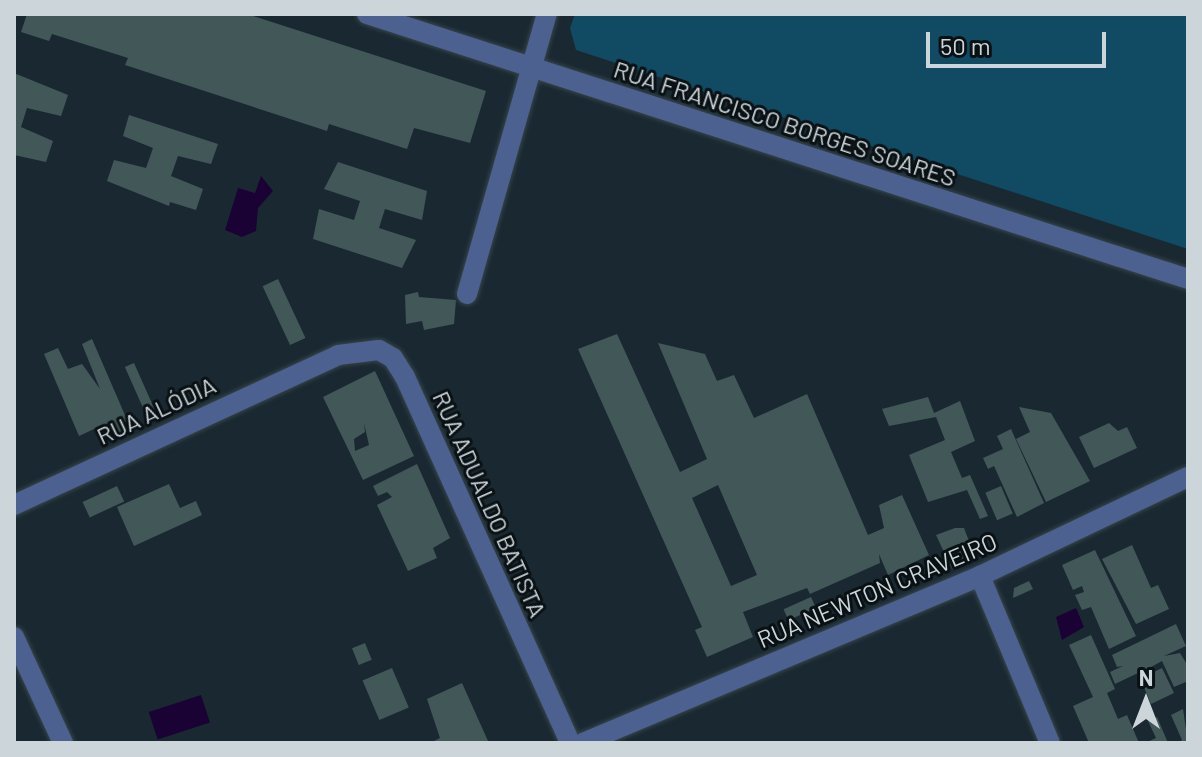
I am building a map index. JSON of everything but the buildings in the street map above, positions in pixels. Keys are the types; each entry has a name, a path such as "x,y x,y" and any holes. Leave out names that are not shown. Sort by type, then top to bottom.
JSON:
{"street":[{"name":"RUA FRANCISCO BORGES SOARES","path":"367,14 1188,279"},
{"path":"467,294 547,14"},
{"name":"RUA ADUALDO BATISTA","path":"320,363 361,350 379,350 393,358 570,743"},
{"name":"RUA ALÓDIA","path":"14,505 320,363"},
{"name":"RUA NEWTON CRAVEIRO","path":"583,743 980,576 1188,477"},
{"path":"980,576 1050,743"},
{"path":"14,637 63,743"}],"shaded area":[{"path":"575,14 1188,14 1188,249 576,50 570,28"},
{"path":"261,176 273,191 258,208 256,231 242,237 225,230 238,188 255,193"},
{"path":"1076,608 1084,627 1062,640 1056,617"},
{"path":"201,695 210,723 158,740 149,712"}]}
